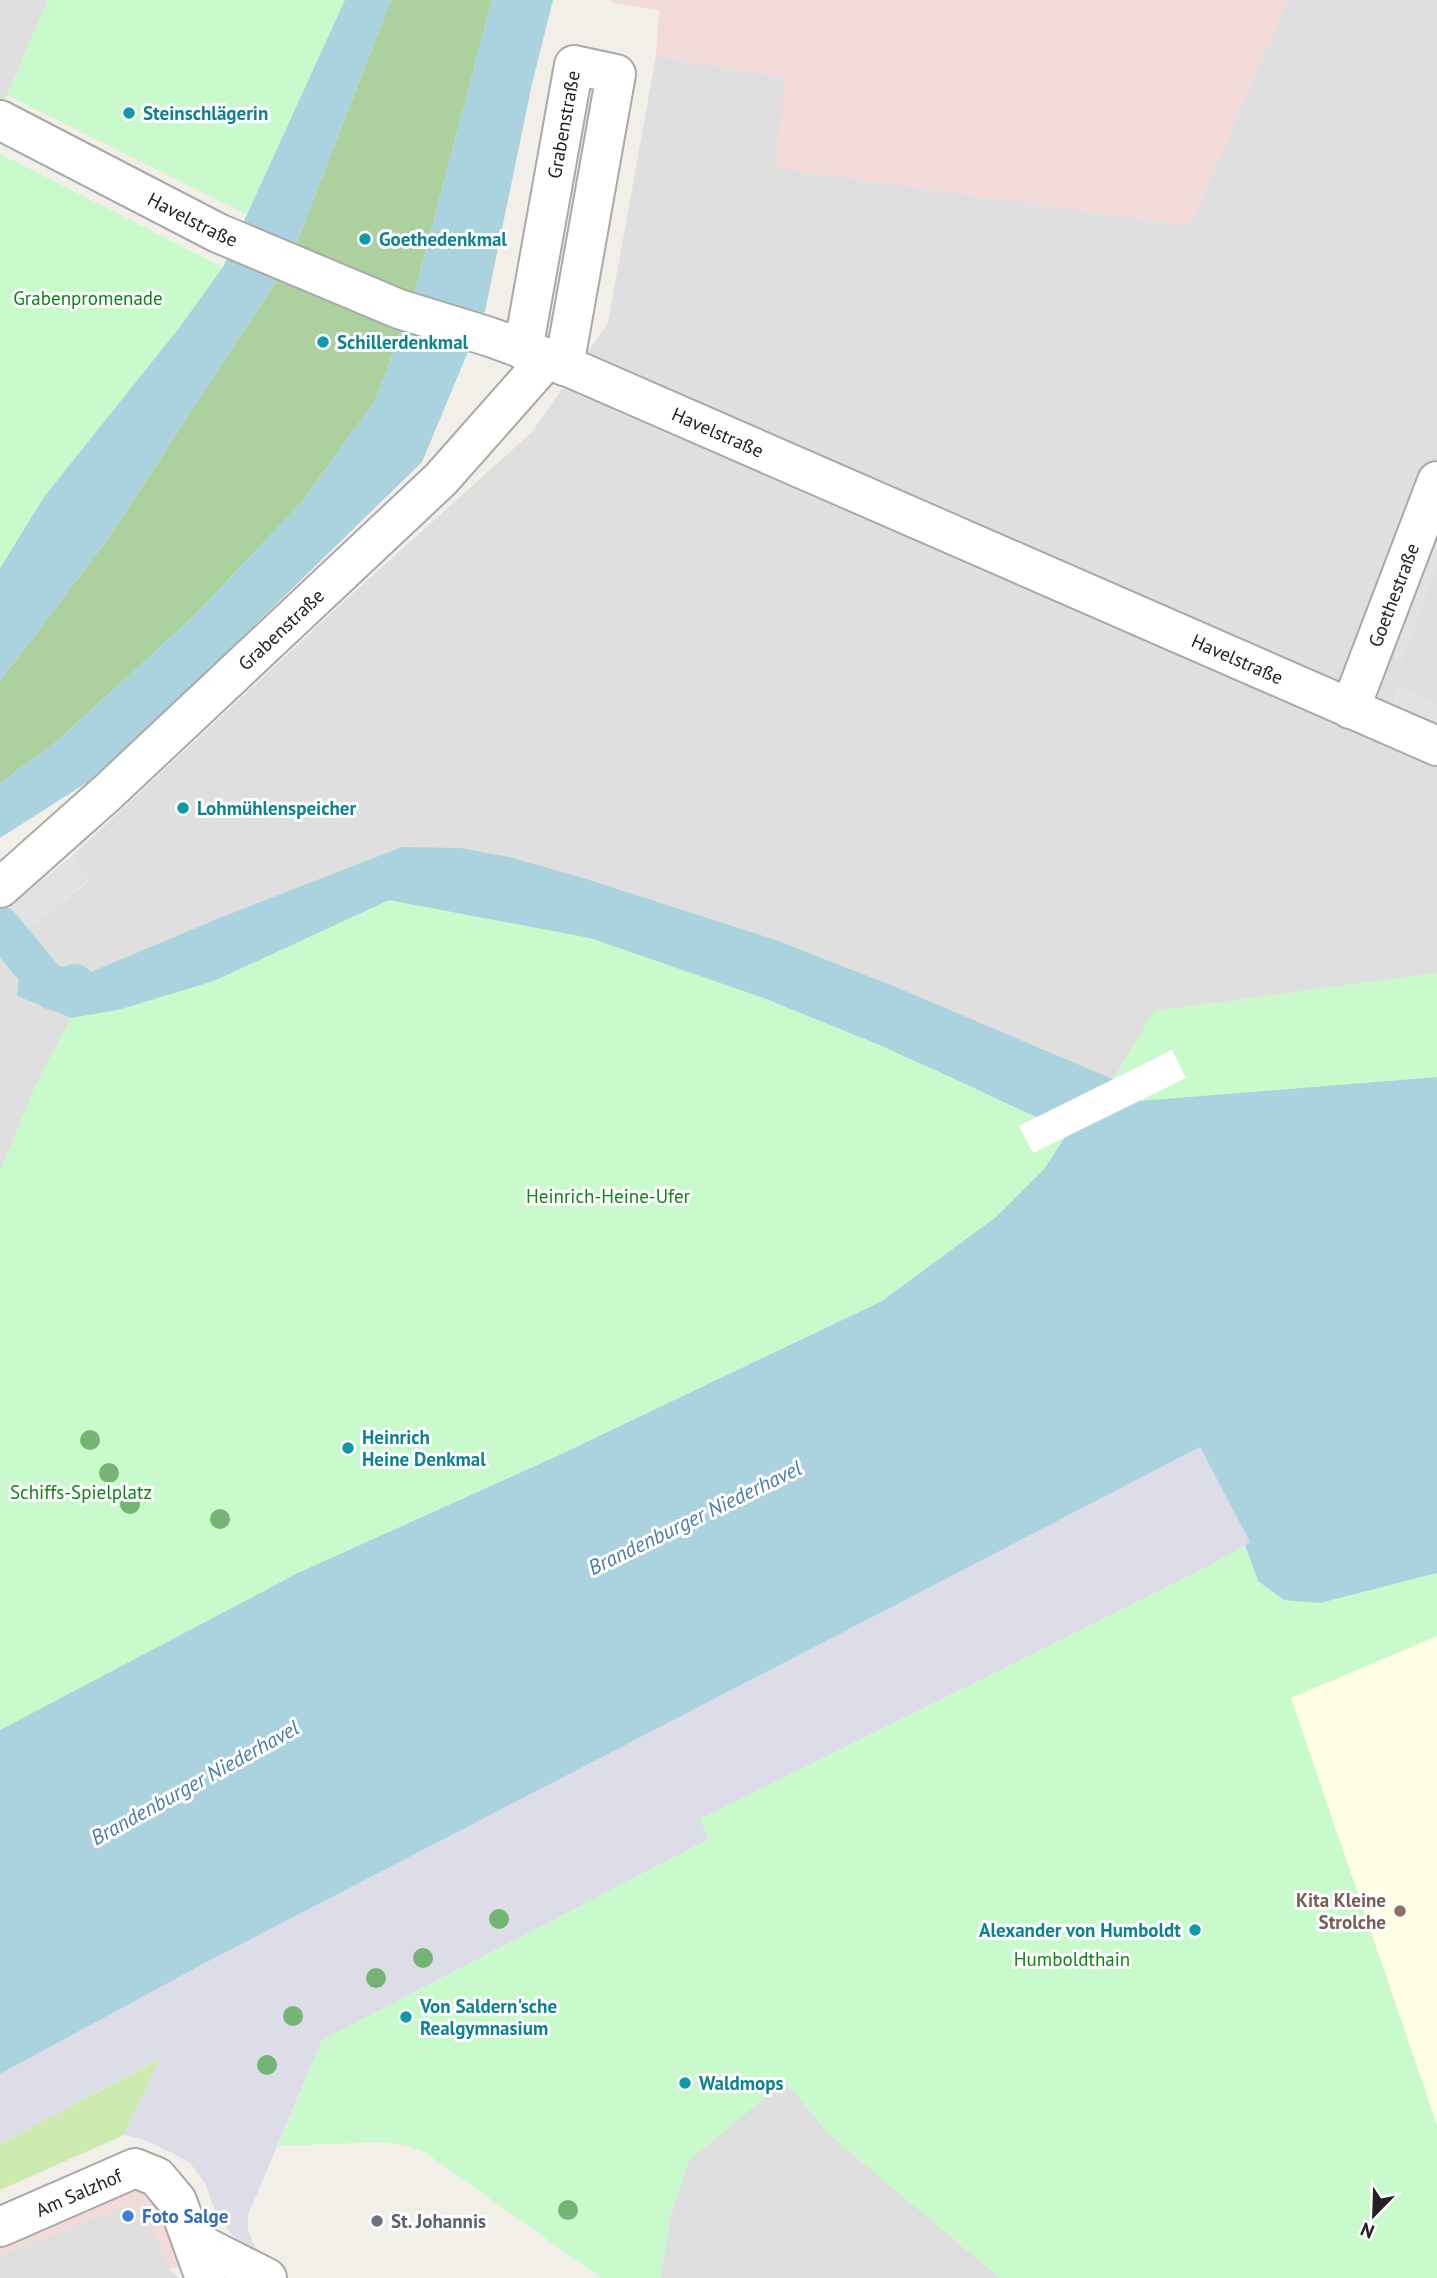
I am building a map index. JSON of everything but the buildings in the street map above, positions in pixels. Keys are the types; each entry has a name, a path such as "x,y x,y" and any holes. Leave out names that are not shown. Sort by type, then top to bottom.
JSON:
{"street":[{"name":"Grabenstraße","path":"0,888 98,802 440,479 531,353 616,74 575,65 531,353"},
{"name":"Havelstraße","path":"0,120 218,233 399,309 531,353 1437,746"},
{"name":"Goethestraße","path":"1350,709 1437,481"},
{"name":"Am Salzhof","path":"0,2227 135,2168 157,2177 177,2201 192,2240"},
{"path":"192,2240 205,2278"},
{"path":"192,2240 267,2278"}],"shaded area":[{"path":"0,0 48,0 0,106"},
{"path":"611,0 1287,0 1190,226 775,168 785,78 656,56 659,10 613,3"},
{"path":"1287,0 1437,0 1437,973 1155,1011 1113,1079 896,987 776,940 91,972 35,963 17,996 71,1018 35,1087 0,1172 0,951 90,880 72,856 340,605 532,432 608,323 656,56 785,78 776,168 1190,226"},
{"path":"1437,481 1437,568 1402,662 1373,651"},
{"path":"1398,687 1437,704 1437,739 1388,719"},
{"path":"72,856 90,879 0,951 0,914"},
{"path":"1200,1447 1251,1542 1207,1567 700,1819 708,1839 322,2040 248,2215 248,2230 259,2256 233,2236 215,2211 205,2183 190,2163 142,2139 124,2135 160,2058 0,2144 0,2074 5,2071 205,1963"},
{"name":"Kita Kleine Strolche","path":"1437,1636 1437,2125 1290,1698"},
{"path":"785,2081 830,2135 1000,2278 660,2278 670,2219 689,2160"},
{"path":"138,2166 202,2264 169,2269 147,2215 125,2205 0,2255 0,2224"},
{"path":"125,2205 147,2214 169,2269 178,2278 0,2278 0,2255"}],"green space":[{"path":"48,0 345,0 248,215 7,95"},
{"path":"391,0 492,0 414,295 375,401 300,504 194,616 55,743 0,783 0,681 107,540 292,257"},
{"name":"Grabenpromenade","path":"0,154 223,267 179,328 44,497 0,567"},
{"name":"Heinrich-Heine-Ufer","path":"389,900 590,938 766,999 877,1044 1036,1117 1019,1126 1065,1137 1044,1169 996,1217 882,1301 391,1531 0,1730 0,1172 35,1087 71,1018 118,1010 214,981"},
{"path":"1437,973 1437,1077 1139,1101 1113,1079 1154,1011"},
{"name":"Humboldthain","path":"1245,1545 1249,1557 1320,1603 1437,1573 1437,1636 1291,1698 1437,2125 1437,2278 1000,2278 830,2135 785,2081 689,2160 670,2219 660,2278 601,2278 426,2153 406,2145 384,2142 278,2146 322,2040 701,1843 707,1839 700,1819 1207,1567"},
{"path":"161,2058 124,2135 0,2190 0,2144"}],"water":[{"path":"345,0 391,0 292,257 107,540 0,681 0,568 44,497 179,328 223,267"},
{"path":"492,0 553,0 532,84 485,311 422,462 105,771 0,838 0,783 55,743 194,616 300,504 375,401 414,295"},
{"name":"Brandenburger Niederhavel","path":"402,847 461,848 509,857 776,940 896,987 1113,1079 1139,1101 1437,1077 1437,1573 1320,1603 1284,1600 1258,1581 1245,1545 1250,1542 1200,1447 205,1963 0,2074 0,1730 298,1573 557,1456 882,1301 996,1217 1044,1169 1065,1137 1036,1117 950,1077 766,999 590,938 389,900 214,981 118,1010 71,1018 17,996 19,977 35,963 91,972 222,917"}],"pier":[{"path":"1172,1050 1186,1078 1033,1153 1019,1126"}],"waterway":[{"path":"0,926 53,990 75,984"}],"place":[{"name":"Steinschlägerin","path":"129,113"},
{"name":"Goethedenkmal","path":"365,239"},
{"name":"Schillerdenkmal","path":"323,342"},
{"name":"Lohmühlenspeicher","path":"183,808"},
{"name":"Heinrich Heine Denkmal","path":"348,1448"},
{"name":"Kita Kleine Strolche","path":"1400,1911"},
{"name":"Alexander von Humboldt","path":"1195,1930"},
{"name":"Von Saldern'sche Realgymnasium","path":"406,2017"},
{"name":"Waldmops","path":"685,2083"},
{"name":"Foto Salge","path":"128,2216"},
{"name":"St. Johannis","path":"377,2221"}],"park label":[{"name":"Schiffs-Spielplatz","path":"81,1492"}]}
